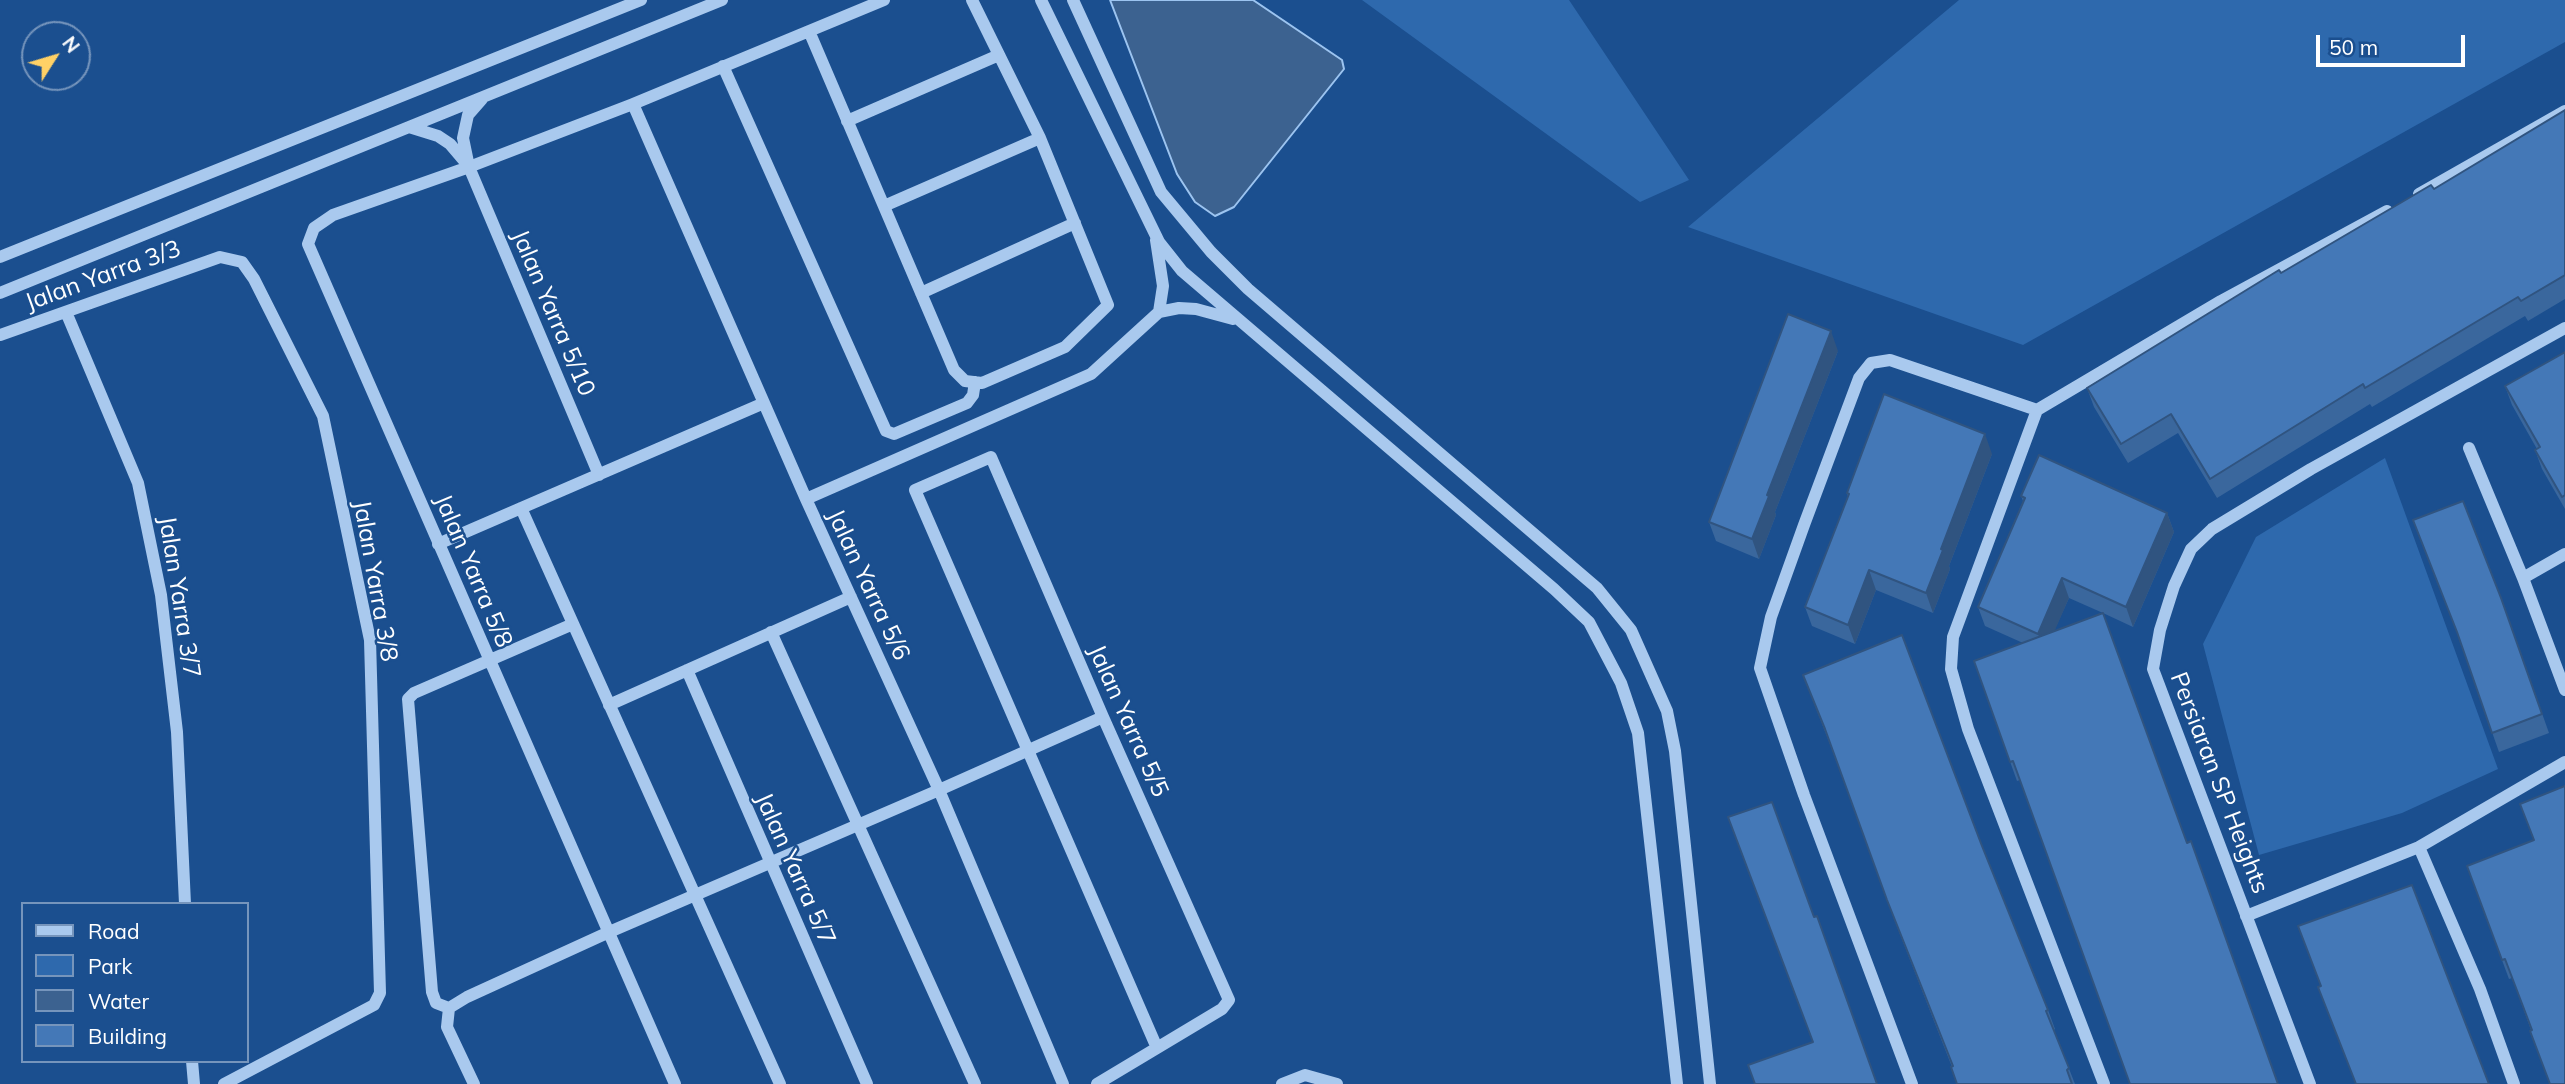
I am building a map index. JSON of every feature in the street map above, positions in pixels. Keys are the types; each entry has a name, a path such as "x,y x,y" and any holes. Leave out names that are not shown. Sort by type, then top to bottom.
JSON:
{"street":[{"path":"0,257 641,0"},
{"path":"0,293 722,0"},
{"name":"Jalan Yarra 5/8","path":"675,1084 308,244 314,228 333,215 469,167 633,104 884,0"},
{"path":"809,31 954,370 965,381 982,383 1065,346 1108,305 1040,138 972,0"},
{"path":"1041,0 1155,235 1182,271 1554,589 1589,622 1621,683 1639,733 1677,1084"},
{"path":"1073,0 1161,192 1211,252 1248,289 1597,588 1631,630 1667,711 1675,751 1710,1084"},
{"path":"847,121 999,55"},
{"path":"723,66 886,431 894,434 967,403 973,395 975,382"},
{"name":"Jalan Yarra 5/10","path":"485,96 468,115 463,138 469,167 599,475"},
{"name":"Jalan Yarra 5/6","path":"633,104 806,499 939,790 1063,1084"},
{"path":"2408,200 2565,111"},
{"name":"Jalan Yarra 5/10","path":"409,127 438,136 450,144 469,167"},
{"path":"884,206 1040,138"},
{"path":"2104,1084 1968,729 1951,669 1953,637 2037,410 2221,302 2396,206"},
{"path":"921,293 1075,223"},
{"path":"1155,235 1163,286 1159,313"},
{"name":"Jalan Yarra 3/3","path":"0,335 219,257"},
{"name":"Jalan Yarra 3/8","path":"219,257 242,262 254,279 323,415 370,640 380,993 374,1005 224,1084"},
{"path":"806,499 1091,374 1159,313 1179,308 1196,309 1238,320"},
{"name":"Jalan Yarra 3/7","path":"66,313 138,483 146,520 161,595 177,732 185,902"},
{"name":"Persiaran SP Heights","path":"2310,1084 2153,669 2160,630 2174,586 2191,549 2212,529 2311,469 2565,328"},
{"path":"1912,1084 1804,795 1760,668 1771,617 1804,525 1859,378 1871,363 1890,360 2037,410"},
{"path":"438,544 764,403"},
{"path":"2469,449 2523,578 2565,690"},
{"name":"Jalan Yarra 5/5","path":"1028,751 915,491 991,457 1229,1000 1222,1009 1157,1048"},
{"path":"521,508 780,1084"},
{"path":"2523,578 2565,554"},
{"path":"609,705 851,597"},
{"path":"449,1008 436,1003 432,992 408,699 414,693 573,624"},
{"path":"771,632 975,1084"},
{"name":"Jalan Yarra 5/7","path":"687,670 867,1084"},
{"path":"449,1008 467,997 607,933 1103,717"},
{"path":"1028,751 1157,1048 1097,1084"},
{"path":"2246,916 2419,847 2565,762"},
{"path":"2419,847 2480,989 2514,1084"},
{"path":"449,1008 447,1027 474,1084"},
{"path":"192,1063 194,1084"},
{"path":"1282,1084 1306,1075 1333,1083"}],"green space":[{"path":"1362,0 1569,0 1689,180 1640,202"},
{"path":"1959,0 2565,0 2565,42 2023,345 1688,227"},
{"path":"2385,458 2498,769 2402,813 2259,855 2203,644 2256,537"}],"water":[{"path":"1110,0 1253,0 1342,60 1344,69 1234,207 1215,216 1195,202 1177,174"}],"building":[{"path":"2565,110 2565,275 2521,301 2518,297 2365,388 2363,384 2210,479 2171,414 2121,444 2087,388 2279,270 2281,273 2431,185 2434,189"},
{"path":"1788,314 1831,331 1752,539 1709,522"},
{"path":"2565,352 2565,495 2562,497 2535,450 2540,447 2505,386"},
{"path":"1884,394 1985,434 1926,593 1869,570 1848,625 1805,607"},
{"path":"2039,455 2167,513 2126,607 2062,578 2038,634 1978,607 2025,498 2021,496"},
{"path":"2463,501 2542,714 2492,733 2457,632 2413,520"},
{"path":"2103,613 2187,843 2191,841 2278,1084 2130,1084 2013,761 2010,762 1974,661"},
{"path":"1902,635 2048,1010 2046,1011 2069,1068 2067,1070 2072,1084 1957,1084 1951,1067 1953,1066 1887,900 1803,675"},
{"path":"2565,786 2565,1084 2550,1084 2505,959 2502,960 2467,866 2534,840 2520,804"},
{"path":"1772,802 1814,917 1817,916 1877,1084 1755,1084 1748,1065 1813,1042 1728,817"},
{"path":"2412,885 2489,1084 2356,1084 2318,987 2321,986 2298,926"}]}
